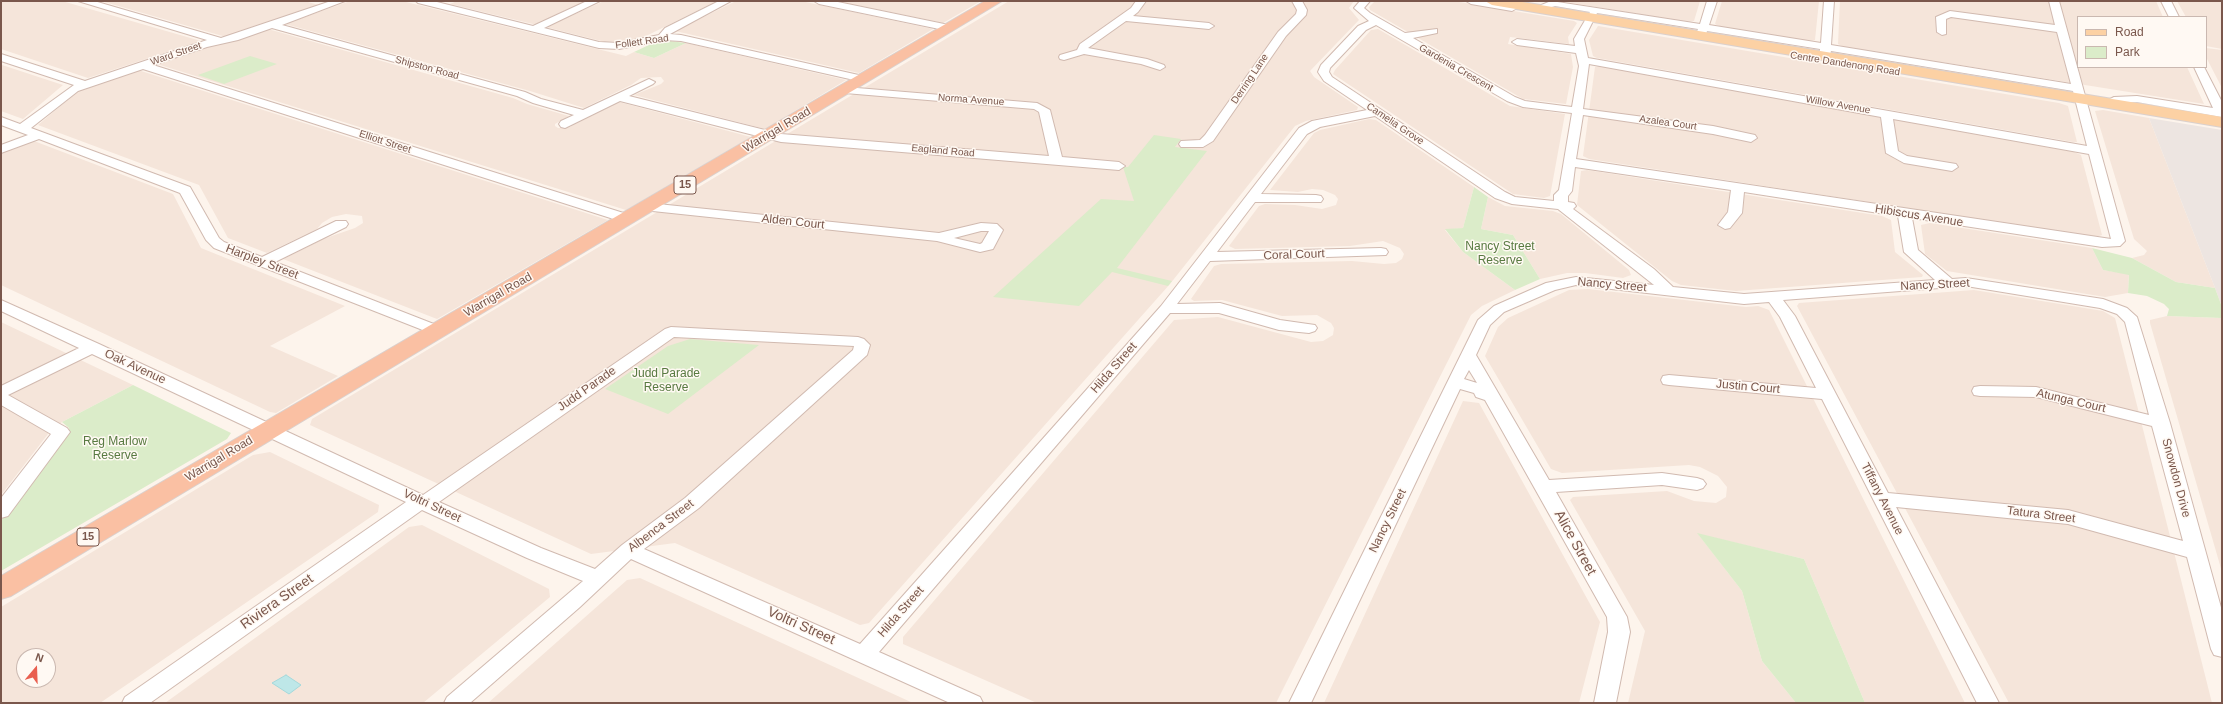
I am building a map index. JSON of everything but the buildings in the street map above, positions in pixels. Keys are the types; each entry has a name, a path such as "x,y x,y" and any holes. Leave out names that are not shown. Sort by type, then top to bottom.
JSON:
{"highway":[{"name":"Warrigal Road","path":"1,589 269,429 628,219 995,1"}],"main road":[{"name":"Centre Dandenong Road","path":"1492,1 1591,17 1702,31 2079,96 2221,117"},
{"name":"Centre Dandenong Road","path":"1516,1 1591,17"},
{"name":"Centre Dandenong Road","path":"2079,96 2221,117"}],"street":[{"path":"83,1 220,41"},
{"path":"322,1 336,2"},
{"name":"Follett Road","path":"421,1 599,45 614,46 664,37 688,39 863,79"},
{"path":"437,5 447,1"},
{"path":"534,29 595,1"},
{"path":"664,37 665,33 669,30 726,1"},
{"path":"1084,51 1082,49 1084,46 1125,18 1137,8 1141,1"},
{"name":"Derring Lane","path":"1185,144 1202,143 1210,138 1282,34 1301,15 1302,10 1297,1"},
{"name":"Gardenia Crescent","path":"1364,1 1360,9 1375,24 1403,37 1514,101 1577,111"},
{"name":"Centre Dandenong Road","path":"1470,1 1591,17 2079,96"},
{"path":"1702,31 1712,1"},
{"path":"1826,52 1829,1"},
{"name":"Hibiscus Avenue","path":"1570,162 1904,214 2102,243 2115,243 2118,241 2118,238 2093,151 2054,1"},
{"path":"2166,1 2174,16"},
{"name":"Ward Street","path":"23,128 68,91 142,65 271,25 336,2"},
{"path":"827,2 949,28"},
{"name":"Centre Dandenong Road","path":"1544,6 1555,3 1702,31"},
{"path":"1942,32 1941,17 1950,14 2062,29"},
{"path":"1591,17 1580,38 1582,55 1577,111 1565,190 1561,195 1564,206 1636,264 1652,275 1669,291"},
{"path":"1125,18 1209,26"},
{"name":"Camelia Grove","path":"1375,24 1327,65 1323,72 1328,79 1500,195 1525,202 1564,206"},
{"name":"Shipston Road","path":"271,25 513,92 537,101 583,114"},
{"path":"1403,37 1433,31"},
{"name":"Willow Avenue","path":"1517,42 1886,114 2093,151"},
{"path":"1064,57 1084,51 1143,61 1160,67"},
{"path":"2,58 85,85"},
{"name":"Elliott Street","path":"142,65 628,219"},
{"path":"2199,68 2221,117"},
{"path":"565,124 649,82"},
{"name":"Norma Avenue","path":"845,90 1037,106 1044,110 1056,160"},
{"name":"Eagland Road","path":"619,97 768,136 786,139 1119,166"},
{"name":"Azalea Court","path":"1577,111 1713,130 1751,138"},
{"name":"Hilda Street","path":"864,654 1166,309 1305,129 1316,124 1376,112"},
{"path":"1886,114 1892,153 1904,158 1952,167"},
{"name":"Harpley Street","path":"1,121 185,190 215,242 438,331"},
{"path":"1,149 40,135"},
{"path":"1725,225 1736,213 1738,188"},
{"path":"1251,198 1316,199"},
{"name":"Alden Court","path":"648,207 938,236"},
{"path":"1904,214 1911,252 1948,283"},
{"path":"263,262 341,224"},
{"name":"Coral Court","path":"1206,257 1381,252"},
{"path":"1636,264 1644,276 1646,288"},
{"name":"Nancy Street","path":"1300,703 1483,323 1499,309 1551,286 1569,281 1583,281 1736,298 1773,297 1948,283 1977,284 2130,309"},
{"name":"Tiffany Avenue","path":"1773,297 1787,316 1988,703"},
{"path":"1166,309 1220,308 1279,325 1309,328"},
{"name":"Snowdon Drive","path":"2130,309 2222,649"},
{"name":"Oak Avenue","path":"5,311 93,348 269,429"},
{"name":"Judd Parade","path":"422,502 671,332 849,341 858,342 862,345"},
{"name":"Albenca Street","path":"455,703 573,602 597,578 630,550 692,503 861,352 862,345"},
{"path":"1,392 93,348"},
{"name":"Alice Street","path":"1468,355 1488,388 1488,393 1497,405 1544,487 1618,621 1619,632 1605,703"},
{"name":"Justin Court","path":"1669,380 1827,394"},
{"path":"1452,388 1488,393"},
{"name":"Atunga Court","path":"1980,391 2036,392 2161,423"},
{"path":"1,398 61,432 1,510"},
{"name":"Voltri Street","path":"269,429 422,502 534,553 597,578"},
{"path":"1544,487 1662,479 1697,484"},
{"name":"Tatura Street","path":"1882,499 2068,517 2196,552"},
{"name":"Riviera Street","path":"133,703 422,502"},
{"name":"Voltri Street","path":"630,550 972,703"}],"shaded area":[{"path":"1,1 62,1 201,41 88,78 1,49"},
{"path":"101,1 304,1 319,5 226,37"},
{"path":"350,1 402,1 626,56 634,52 654,58 686,43 846,80 765,129 634,95 661,84 664,81 661,77 641,78 631,85 584,108 530,91 285,24"},
{"path":"457,1 591,1 537,25 450,4"},
{"path":"604,1 717,1 646,36 627,41 605,42 546,27"},
{"path":"736,1 801,1 933,29 859,73 675,31"},
{"path":"981,1 943,23 841,2"},
{"path":"1009,1 1354,1 1349,8 1359,20 1310,71 1314,77 1358,107 1357,110 1306,121 1295,126 1170,284 869,623 860,625 675,543 591,554 310,425 312,419"},
{"path":"1375,1 1453,1 1574,21 1577,23 1568,37 1569,44 1510,37 1508,44 1571,54 1573,67 1566,104 1523,99 1370,10 1369,7"},
{"path":"1560,1 1700,1 1694,21 1687,22"},
{"path":"1722,1 1819,1 1815,40 1809,41 1721,27 1715,24"},
{"path":"1840,1 2156,1 2163,16 2077,16 2077,68 2187,68 2204,104 1941,62 1941,67 1886,57 1885,53 1844,47 1838,44"},
{"path":"2177,1 2222,1 2222,49 2207,46 2207,16 2185,16"},
{"path":"1598,26 2059,103 2068,106 2077,142 1597,58 1593,56 1589,40"},
{"path":"268,29 513,98 527,104 569,116 555,124 558,128 570,127 580,119 619,102 751,137 626,210 157,64 214,44 232,42"},
{"path":"1378,29 1510,106 1565,114 1550,196 1544,198 1513,194 1333,74 1371,30"},
{"path":"2207,48 2222,50 2222,88 2207,59"},
{"path":"1,65 63,85 23,119 1,111"},
{"path":"1599,66 2074,152 2081,155 2102,235 2096,237 1589,159 1583,156 1595,67"},
{"path":"138,70 608,220 437,319 283,259 323,239 355,228 363,223 362,216 346,214 332,217 322,223 317,229 267,253 228,238 199,185 38,125 78,91"},
{"path":"2103,110 2149,118 2215,288 2176,282 2132,258 2144,255 2147,251 2134,239 2095,111"},
{"path":"2149,118 2222,130 2222,307 2215,288"},
{"path":"1369,119 1376,120 1474,187 1463,228 1445,230 1463,252 1515,290 1482,306 1471,315 1276,703 1037,703 903,644 903,637 1174,320 1218,317 1311,342 1323,341 1333,335 1334,328 1331,323 1317,315 1282,316 1222,300 1194,301 1191,299 1214,266 1221,264 1352,261 1384,264 1396,263 1402,259 1404,254 1400,248 1383,241 1350,246 1235,249 1229,246 1259,206 1265,204 1295,205 1322,209 1336,205 1338,199 1335,195 1323,190 1312,189 1298,192 1270,190 1314,133 1320,130"},
{"path":"34,141 173,194 201,248 345,306 270,346 338,376 276,413 270,412 1,285 1,153"},
{"path":"1587,170 1882,216 1891,220 1895,252 1923,275 1922,277 1736,291 1681,285 1672,281 1577,205 1581,171"},
{"path":"1488,197 1505,206 1553,211 1561,214 1629,270 1631,275 1623,278 1585,273 1567,273 1540,279 1513,235 1481,229"},
{"path":"1930,223 2092,248 2103,270 2129,274 2128,293 2105,297 1947,271 1925,254 1921,225"},
{"path":"1588,289 1746,307 1758,306 1769,310 1965,703 1865,703 1804,559 1698,534 1742,591 1762,661 1796,703 1628,703 1645,631 1570,500 1573,497 1667,491 1694,501 1716,503 1726,497 1727,487 1718,476 1700,467 1689,465 1562,473 1551,469 1485,356 1498,327 1508,318 1569,290"},
{"path":"1974,290 2103,311 2115,318 2212,703 2009,703 1797,306 1799,303"},
{"path":"2167,316 2222,318 2222,572 2150,323 2150,320"},
{"path":"1,322 133,385 62,422 48,434 1,495"},
{"path":"1463,401 1479,403 1600,622 1579,703 1324,703"},
{"path":"270,452 379,505 378,512 100,703 1,703 1,607 253,455"},
{"path":"422,525 549,589 550,597 423,703 165,703 409,527"},
{"path":"640,578 913,703 488,703 627,580"}],"green space":[{"path":"670,41 686,43 654,58 634,52 651,44"},
{"path":"250,56 277,64 224,84 198,75"},
{"path":"1154,135 1181,139 1175,147 1207,151 1117,268 1172,281 1168,286 1112,272 1079,306 993,297 1101,199 1134,201 1123,167 1128,167"},
{"name":"Nancy Street Reserve","path":"1474,187 1488,197 1481,229 1513,235 1540,279 1515,290 1463,252 1445,229 1463,228"},
{"path":"2092,248 2132,258 2176,282 2215,288 2222,307 2222,318 2167,316 2169,309 2164,304 2147,296 2128,293 2129,275 2103,270"},
{"name":"Judd Parade Reserve","path":"690,339 759,345 668,414 605,389 668,346"},
{"name":"Reg Marlow Reserve","path":"133,385 231,433 227,439 1,571 1,521 66,436 69,428 62,422"},
{"path":"1697,533 1804,559 1865,703 1796,703 1762,661 1742,591"}],"water":[{"path":"286,675 301,685 289,694 272,683"}]}
